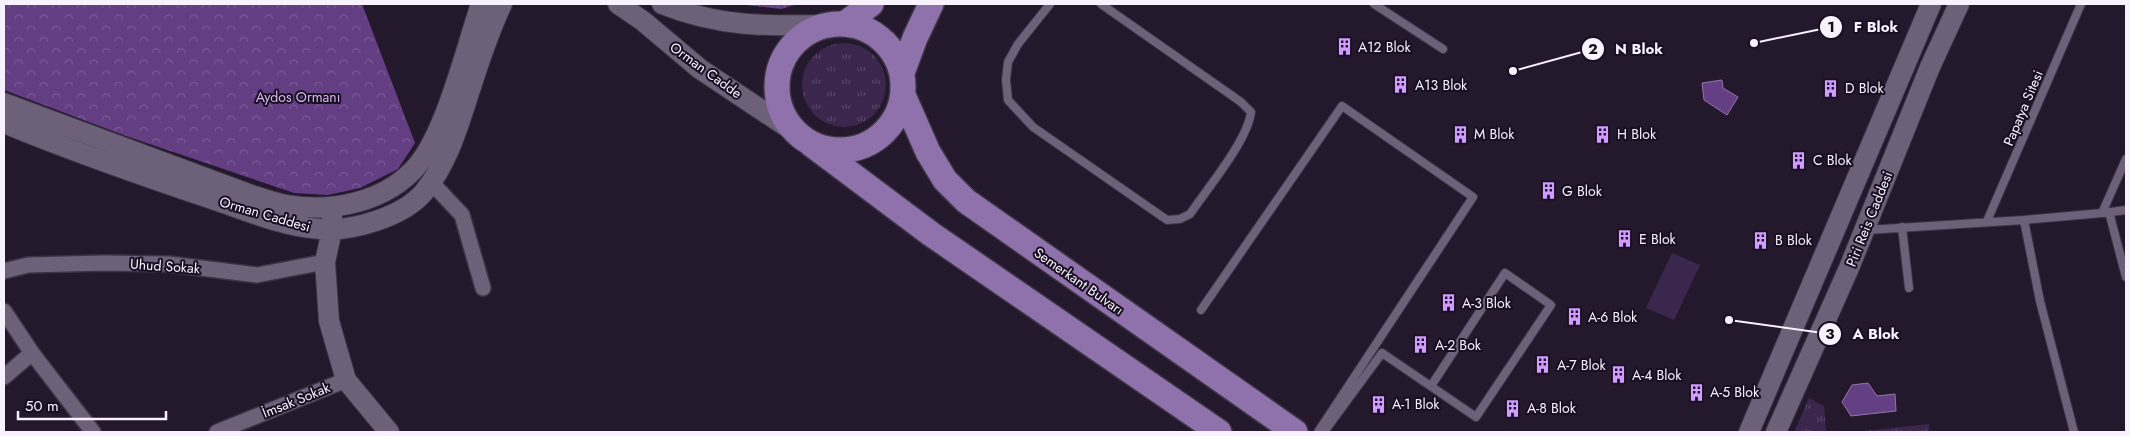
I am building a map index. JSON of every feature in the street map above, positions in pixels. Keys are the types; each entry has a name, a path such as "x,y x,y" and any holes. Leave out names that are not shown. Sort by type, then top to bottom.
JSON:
{"main road":[{"path":"871,4 836,24 808,32 792,44 782,61 776,79 777,99 784,117 804,138 931,234 1219,432"},
{"path":"804,138 831,150 851,149 870,143 886,130 898,114 903,84 915,38 932,4"},
{"path":"836,24 865,28 882,39 895,54 903,84"},
{"name":"Semerkant Bulvarı","path":"903,84 928,152 945,180 966,202 1295,432"}],"street":[{"name":"Orman Cadde","path":"618,4 643,21 700,69 804,138"},
{"path":"662,4 682,12 712,20 761,26 836,24"},
{"name":"Piri Reis Caddesi","path":"1749,432 1931,4"},
{"name":"Piri Reis Caddesi","path":"1776,432 1865,230 1930,67 1959,4"},
{"name":"Orman Caddesi","path":"4,124 178,188 276,220 332,230 374,222 411,203 423,193 452,146 494,6"},
{"name":"Orman Caddesi","path":"4,103 254,196 287,205 333,207 353,203 376,195 396,184 417,166 434,138 494,6"},
{"path":"431,182 462,215 483,288"},
{"path":"333,207 332,230 325,262 329,321 346,380 389,432"},
{"name":"Uhud Sokak","path":"4,270 28,265 169,264 257,275 325,262"},
{"path":"4,311 32,353 93,432"},
{"path":"4,377 32,353"},
{"name":"İmsak Sokak","path":"217,432 346,380"}],"lane":[{"path":"1050,4 1018,44 1008,62 1006,80 1008,100 1033,126 1168,220 1180,218 1190,214 1230,156 1250,122 1251,112 1241,102 1101,4"},
{"path":"1374,4 1443,49"},
{"name":"Papatya Sitesi","path":"1987,222 2081,4"},
{"path":"1201,310 1342,106 1473,197 1318,432"},
{"path":"2126,159 2105,213 2126,277"},
{"path":"1865,230 2024,220 2126,210"},
{"path":"2024,220 2040,301 2074,432"},
{"path":"1902,227 1909,288"},
{"path":"1324,432 1382,353 1476,417 1551,304 1505,273 1431,386"}],"green space":[{"name":"Aydos Ormanı","path":"4,4 362,4 415,143 398,169 360,188 328,195 294,193 126,136 4,90"},
{"path":"737,4 798,4 781,9"},
{"path":"836,43 852,43 868,50 879,61 886,77 883,101 874,115 868,120 852,127 836,127 820,120 809,109 802,93 802,77 809,61 820,50"},
{"path":"1672,253 1700,265 1674,320 1646,308"},
{"path":"1809,398 1824,406 1826,432 1794,432"},
{"path":"1929,424 1929,432 1854,432"}],"shaded area":[{"path":"1722,80 1723,88 1738,97 1727,115 1704,100 1702,83"},
{"path":"1868,383 1877,396 1895,394 1896,411 1851,416 1842,402 1852,385"}],"place":[{"name":"F Blok","path":"1754,43"},
{"name":"A12 Blok","path":"1344,47"},
{"name":"N Blok","path":"1513,71"},
{"name":"A13 Blok","path":"1401,85"},
{"name":"D Blok","path":"1831,88"},
{"name":"M Blok","path":"1460,134"},
{"name":"H Blok","path":"1603,134"},
{"name":"C Blok","path":"1799,160"},
{"name":"G Blok","path":"1548,191"},
{"name":"E Blok","path":"1625,239"},
{"name":"B Blok","path":"1761,240"},
{"name":"A-3 Blok","path":"1448,303"},
{"name":"A-6 Blok","path":"1574,317"},
{"name":"A Blok","path":"1729,320"},
{"name":"A-2 Bok","path":"1421,345"},
{"name":"A-7 Blok","path":"1543,365"},
{"name":"A-4 Blok","path":"1618,375"},
{"name":"A-5 Blok","path":"1696,392"},
{"name":"A-1 Blok","path":"1378,404"},
{"name":"A-8 Blok","path":"1513,408"}]}
